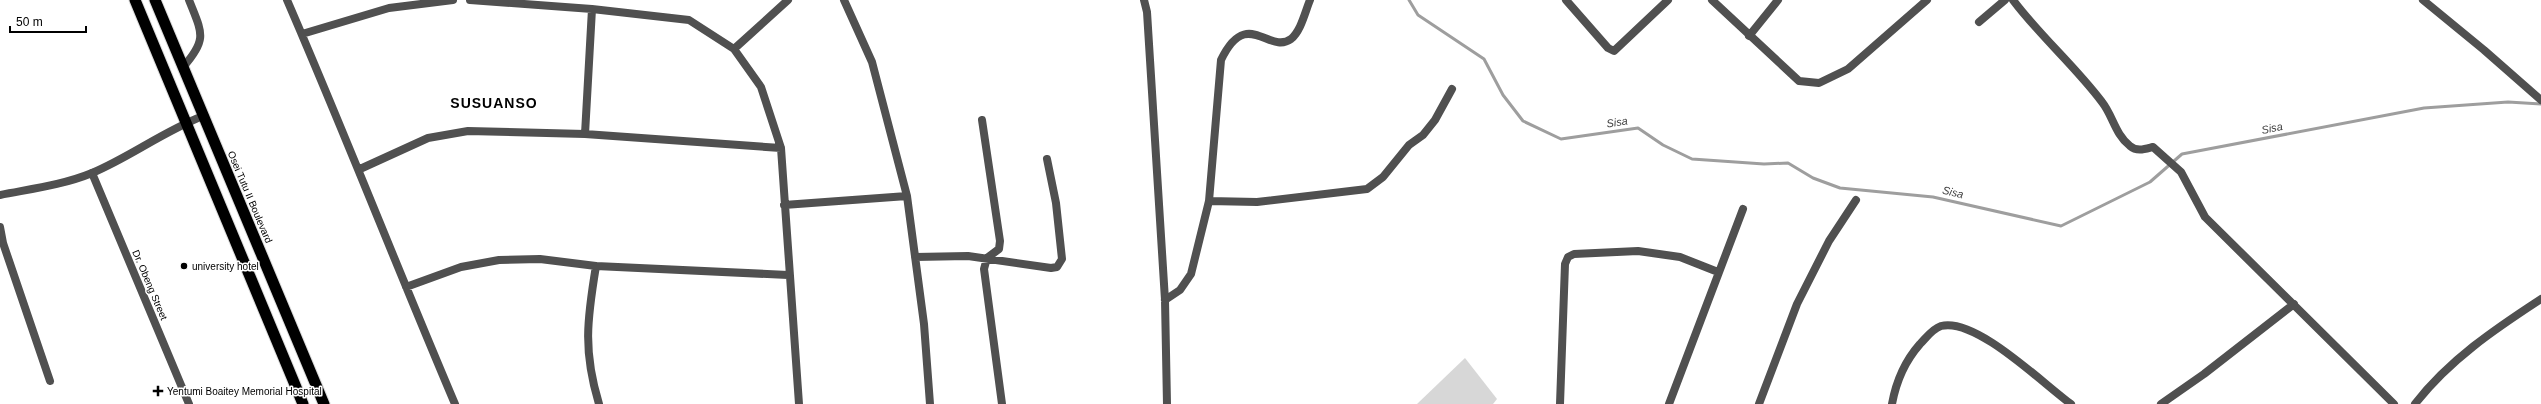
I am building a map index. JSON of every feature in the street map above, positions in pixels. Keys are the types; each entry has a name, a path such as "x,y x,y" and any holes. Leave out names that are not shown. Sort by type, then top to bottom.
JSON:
{"highway":[{"path":"135,0 302,404"},
{"name":"Osei Tutu II Boulevard","path":"155,0 324,404"}],"street":[{"path":"183,67 197,51 201,42 200,30 189,0"},
{"path":"287,0 360,169 406,287 456,404"},
{"path":"302,34 389,8 453,0"},
{"path":"470,0 592,8 689,20 734,48 761,87 781,148 788,275 799,404"},
{"path":"734,48 788,0"},
{"path":"1144,0 1147,12 1165,300 1167,404"},
{"path":"1165,300 1180,290 1191,274 1209,201 1221,60 1229,43 1240,35 1252,33 1282,42 1290,39 1297,32 1310,0"},
{"path":"1566,0 1608,48 1614,51 1668,0"},
{"path":"1712,0 1799,81 1819,83 1848,69 1927,0"},
{"path":"1750,36 1778,0"},
{"path":"1979,22 2005,0"},
{"path":"2013,0 2032,25 2104,103 2119,135 2131,148 2141,150 2153,147 2166,156 2181,172 2205,217 2394,404"},
{"path":"2423,0 2541,100"},
{"path":"847,1 872,62 907,196 924,324 930,404"},
{"path":"586,134 592,8"},
{"path":"1209,201 1257,202 1367,189 1383,178 1408,145 1423,135 1435,120 1452,90"},
{"path":"0,195 63,182 92,173 185,123 203,116"},
{"path":"982,120 1000,241 999,249 987,258 984,269 987,304 1002,404"},
{"path":"360,169 428,138 468,131 586,134 781,148"},
{"path":"915,256 968,256 1051,268 1060,264 1062,259 1056,203 1047,159"},
{"name":"Dr. Obeng Street","path":"92,173 189,404"},
{"path":"784,205 907,196"},
{"path":"1759,404 1797,304 1829,241 1856,200"},
{"path":"1669,404 1742,209"},
{"path":"0,227 3,243 50,381"},
{"path":"1560,404 1565,264 1568,257 1574,254 1638,251 1680,257 1718,272"},
{"path":"406,287 462,266 499,260 540,259 596,266 788,275"},
{"path":"596,266 588,315 588,344 590,373 599,404"},
{"path":"2417,403 2452,364 2508,321 2541,299"},
{"path":"2161,404 2204,374 2294,304"},
{"path":"1892,404 1895,386 1911,355 1931,331 1939,326 1950,325 1963,326 2010,355 2071,404"}],"shaded area":[{"path":"1465,358 1497,399 1493,404 1417,404"}],"waterway":[{"name":"Sisa","path":"1409,0 1418,15 1484,59 1503,95 1523,121 1561,139 1638,128 1663,145 1692,159 1764,164 1788,163 1813,178 1840,188 1933,197 2061,226 2150,182 2182,154 2424,108 2508,102 2541,104"}],"place":[{"name":"university hotel","path":"184,266"},
{"name":"Yentumi Boaitey Memorial Hospital","path":"158,391"}],"district":[{"name":"SUSUANSO","path":"494,103"}]}
